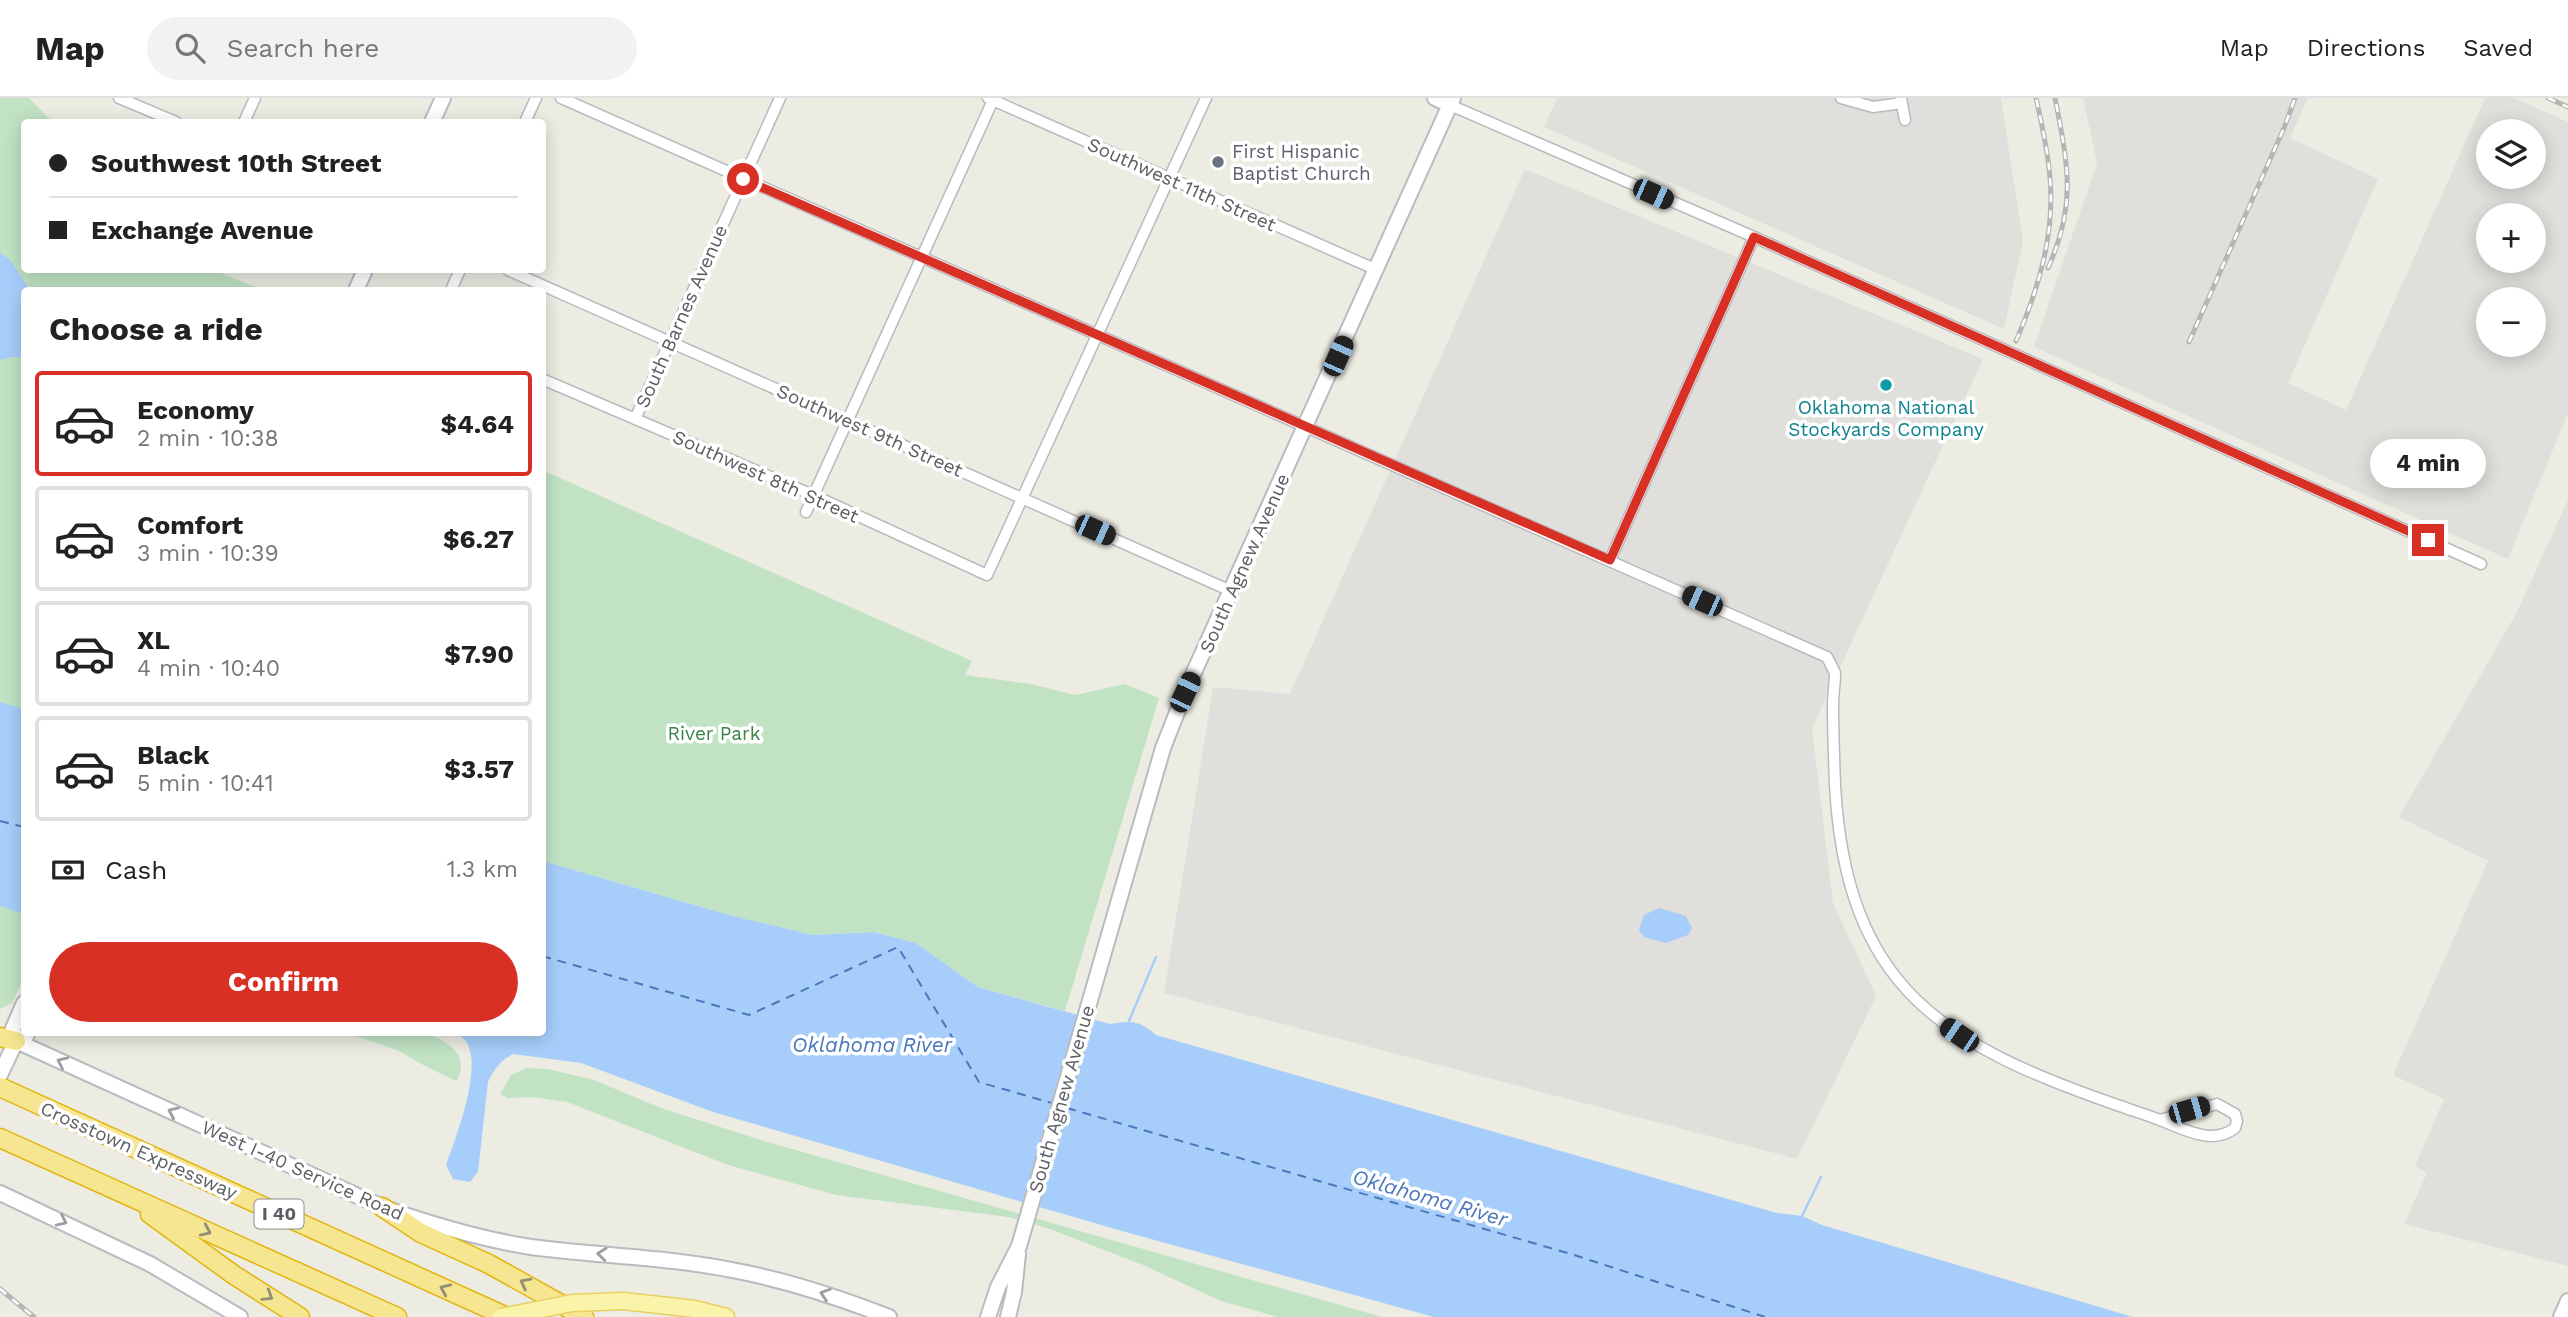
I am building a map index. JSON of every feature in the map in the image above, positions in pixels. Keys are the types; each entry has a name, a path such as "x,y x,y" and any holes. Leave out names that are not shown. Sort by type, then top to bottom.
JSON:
{"highway":[{"name":"Crosstown Expressway","path":"0,1087 507,1317"},
{"name":"I 40","path":"0,1138 397,1317"},
{"path":"121,1192 234,1275 300,1317"},
{"path":"382,1207 421,1233 489,1264 584,1317"}],"main road":[{"path":"433,119 443,98"},
{"path":"1435,98 1452,101"},
{"name":"South Agnew Avenue","path":"988,1317 998,1287 1018,1246 1163,748 1185,692 1452,101"},
{"path":"2,1071 14,1037 12,1031 21,1011"},
{"name":"West I-40 Service Road","path":"14,1037 382,1207 469,1234 530,1246 657,1259 746,1273 821,1292 889,1317"},
{"path":"0,1193 150,1264 240,1317"},
{"name":"South Agnew Avenue","path":"1008,1317 1014,1292 1018,1246"},
{"path":"500,1317 572,1303 623,1301 695,1309 726,1317"},
{"path":"2561,1317 2568,1301"}],"street":[{"path":"119,98 169,119"},
{"path":"245,119 255,98"},
{"path":"526,119 536,98"},
{"path":"561,98 1827,657 1832,665 1835,683 1833,703 1836,794 1840,834 1851,887 1870,938 1892,972 1916,1001 1947,1027 1997,1057 2068,1088 2192,1133 2219,1136 2235,1128 2237,1121 2235,1114 2217,1104 2160,1120"},
{"name":"South Barnes Avenue","path":"635,419 780,98"},
{"path":"1024,498 1206,98"},
{"path":"1841,98 1873,107 1901,100 1905,120"},
{"path":"806,512 992,99"},
{"name":"Southwest 11th Street","path":"992,99 1377,270"},
{"path":"1452,101 2481,564"},
{"path":"1610,560 1754,237"},
{"name":"Southwest 9th Street","path":"515,273 1231,591"},
{"name":"Southwest 8th Street","path":"546,381 815,496 988,575 1024,498"}],"shaded area":[{"path":"1557,98 2001,98 2023,241 2004,329 1544,127"},
{"path":"2083,98 2308,98 2290,138 2378,179 2288,383 2346,410 2485,98 2514,98 2568,122 2568,413 2508,559 2034,347 2097,163"},
{"path":"1525,169 1983,359 1812,728 1833,903 1876,996 1797,1159 1164,993 1213,687 1290,694"},
{"path":"2568,500 2568,1266 2404,1224 2427,1173 2415,1166 2444,1099 2393,1075 2488,861 2399,817 2517,612"}],"green space":[{"path":"0,98 29,98 50,119 21,119 21,273 222,273 255,287 21,287 21,984 12,1003 0,1009"},
{"name":"River Park","path":"546,472 972,661 965,675 1031,684 1075,695 1125,684 1159,698 1065,1011 978,987 916,943 874,932 813,935 729,915 546,862"},
{"path":"355,1036 439,1038 458,1054 461,1070 458,1079 456,1081 397,1050"},
{"path":"527,1068 548,1069 594,1080 661,1108 764,1141 1382,1317 1278,1317 1221,1301 1143,1265 1047,1228 1008,1217 836,1195 728,1165 567,1102 531,1097 508,1098 500,1094 511,1075"}],"water":[{"path":"0,252 11,261 28,287 21,287 21,357 0,360"},
{"path":"0,702 21,708 21,913 0,906"},
{"name":"Oklahoma River","path":"546,862 729,915 813,935 874,932 916,943 978,987 1110,1024 1135,1023 1156,1035 1777,1213 1802,1216 1822,1225 2133,1317 1434,1317 1122,1231 713,1112 581,1063 513,1054 498,1066 488,1082 478,1172 470,1182 453,1179 446,1165 469,1088 471,1057 465,1040 460,1036 546,1036"},
{"path":"1659,908 1686,916 1692,928 1688,935 1666,943 1644,937 1639,930 1644,915"}],"waterway":[{"path":"1129,1021 1156,957"},
{"path":"1802,1216 1821,1177"}],"ferry route":[{"path":"0,821 21,826"},
{"path":"546,957 749,1015 898,947 979,1082 1055,1104"},
{"path":"1067,1108 1571,1254 1765,1317"}],"railway":[{"path":"2016,341 2038,282 2050,220 2049,168 2036,98"},
{"path":"2048,268 2063,224 2067,184 2055,98"},
{"path":"2189,342 2295,98"},
{"path":"2548,98 2568,107"},
{"path":"0,1289 34,1317"}],"place":[{"name":"First Hispanic Baptist Church","path":"1218,162"},
{"name":"Oklahoma National Stockyards Company","path":"1886,385"}],"route":[{"path":"743,179 1610,560 1754,237 2428,540"}]}
